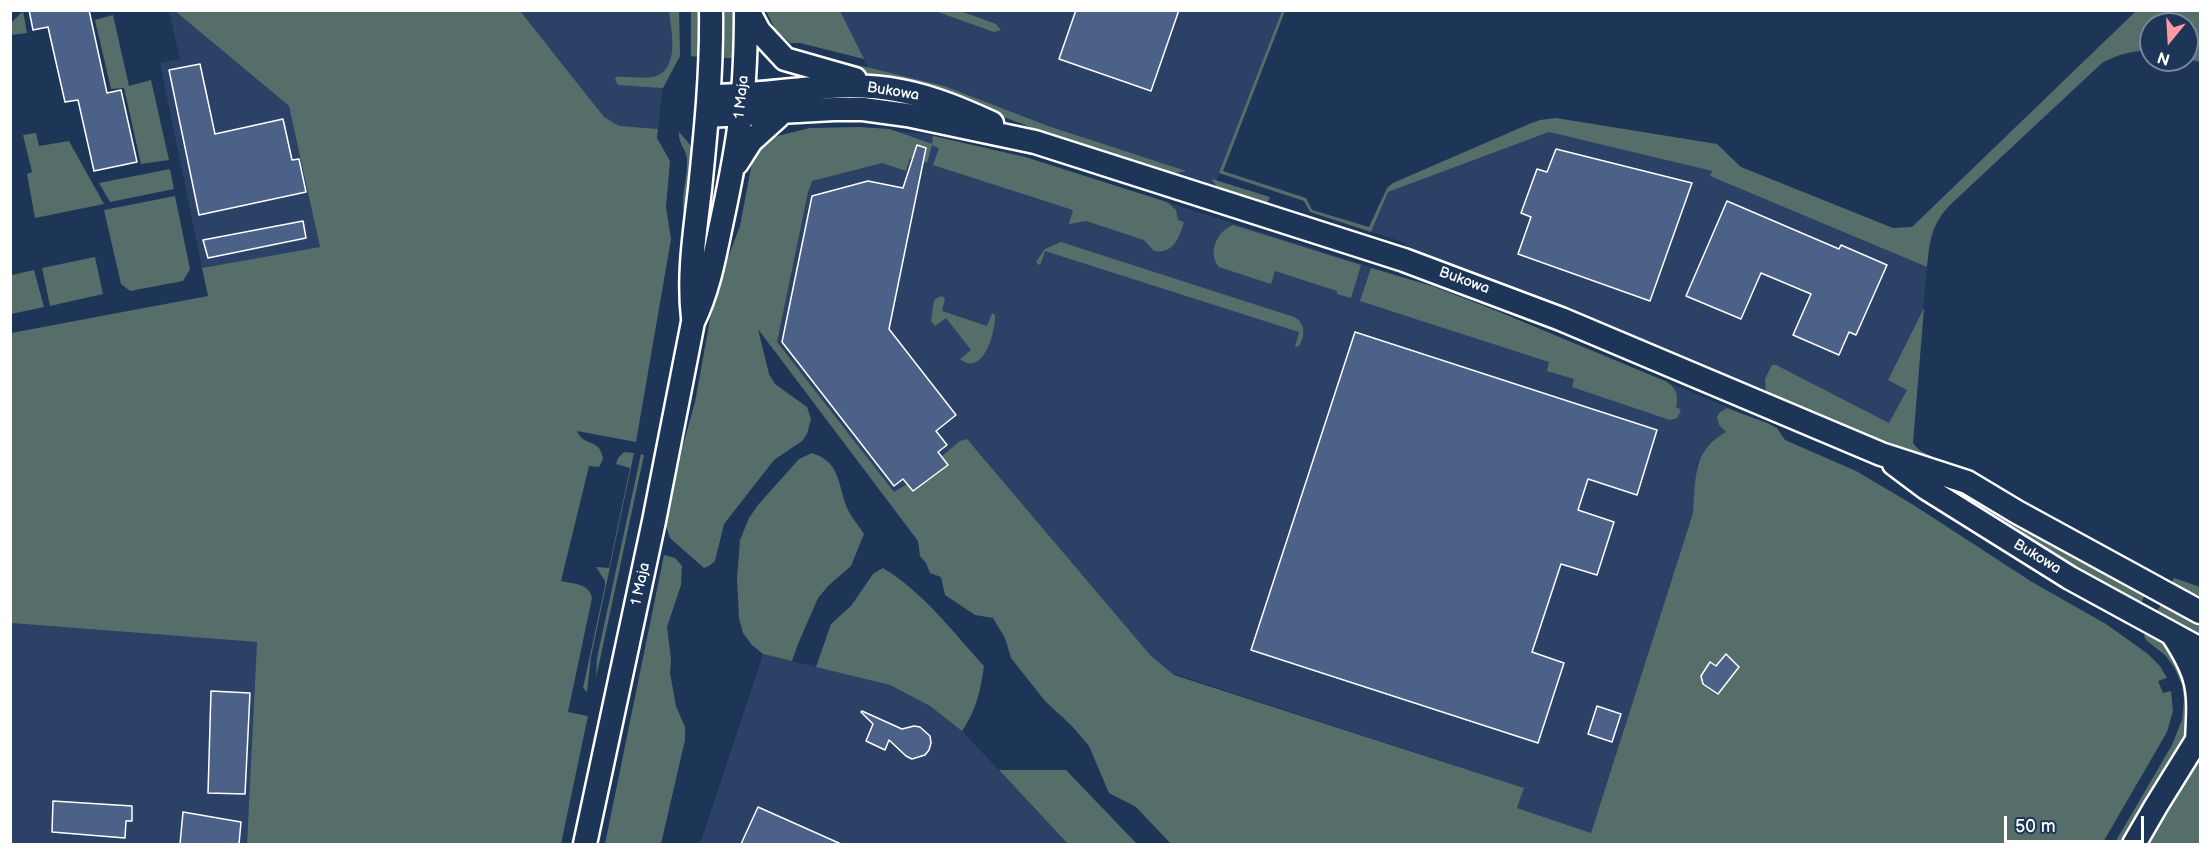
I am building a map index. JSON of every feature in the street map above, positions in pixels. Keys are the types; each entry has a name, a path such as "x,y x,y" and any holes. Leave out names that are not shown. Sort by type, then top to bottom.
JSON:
{"street":[{"name":"1 Maja","path":"585,844 654,521 693,322 691,277 708,106 711,10"},
{"name":"1 Maja","path":"693,322 703,302 709,281 732,172 742,105 747,10"},
{"path":"747,10 759,31 785,59 900,91"},
{"name":"Bukowa","path":"742,105 781,90 850,86 900,91 963,110 1035,142"},
{"path":"708,106 742,105"},
{"name":"Bukowa","path":"742,105 782,113 863,109 907,115 1035,142 1442,273 1561,319 1881,454 1966,482 2018,513 2200,612"},
{"path":"732,172 751,141 782,113"},
{"name":"Bukowa","path":"1881,454 1926,488 2070,578 2200,649"},
{"path":"2167,594 2200,605"},
{"path":"2134,844 2199,738 2199,692 2188,659 2171,633"}],"shaded area":[{"path":"169,11 175,11 289,106 320,247 202,268 160,63 180,59"},
{"path":"496,11 679,11 680,56 663,84 657,138 615,134"},
{"path":"840,11 1282,11 1215,185 1219,189 1079,145 944,95 872,77"},
{"path":"859,127 925,134 1025,157 1405,278 1492,309 1732,409 1723,410 1718,414 1721,427 1726,432 1697,463 1693,513 1591,833 1517,808 1524,788 1169,672 1151,656 967,439 926,544 756,327 779,194"},
{"path":"1549,132 1712,171 1710,176 1927,267 1909,452 1414,253 1415,249 1405,246 1406,243 1371,232 1388,192"},
{"path":"10,623 257,642 247,844 11,844"},
{"path":"763,654 890,685 930,706 962,731 1068,844 700,844"}],"green space":[{"path":"23,11 27,33 11,35 11,23"},
{"path":"175,11 520,11 604,117 619,126 658,129 657,138 670,161 666,207 671,239 636,442 577,431 580,436 599,448 603,459 599,467 589,466 561,581 588,589 592,598 568,712 588,716 561,844 247,844 257,642 11,623 11,333 208,296 202,268 320,247 289,106"},
{"path":"669,11 679,11 680,56 663,88 618,85 616,77 653,77 668,67 672,49"},
{"path":"691,11 698,11 698,57 691,56"},
{"path":"725,11 737,11 737,58 724,58"},
{"path":"766,11 840,11 864,59 800,43 790,43 775,29"},
{"path":"935,11 960,11 996,24 1001,30 994,32"},
{"path":"1282,11 1285,11 1223,171 1306,198 1312,210 1369,227 1387,188 1393,183 1529,124 1556,118 1717,144 1741,167 1893,228 1912,227 2136,11 2200,11 2200,62 2199,12 2139,12 2139,51 2102,63 1950,205 1932,233 1927,267 1710,176 1712,171 1549,132 1388,192 1371,232 1310,212 1304,201 1219,173"},
{"path":"113,15 129,86 151,80 169,160 141,164 124,88 111,89 95,20"},
{"path":"798,52 944,86 1048,126 1186,171 1170,174 1079,145 944,95 795,58"},
{"path":"810,128 890,129 932,144 933,136 1025,157 1167,202 1176,210 1178,220 1184,222 1175,244 1166,250 1154,251 1144,240 1086,221 1069,224 1073,210 933,165 939,148 932,145 927,163 910,158 906,171 882,163 812,181 777,342 894,492 907,484 913,491 947,465 941,457 960,441 967,439 1151,656 1174,675 1524,788 1517,808 1591,833 1693,513 1698,466 1707,448 1726,432 1719,425 1717,417 1727,408 1767,423 1777,428 1785,440 1856,471 1912,504 2032,582 2106,624 2148,654 2160,666 2167,678 2158,681 2163,693 2171,691 2173,711 2167,732 2102,844 1171,844 1136,807 1109,793 1089,746 1071,725 1045,701 1011,658 1005,638 993,618 975,615 945,595 941,577 930,573 920,556 918,541 758,329 769,374 775,384 807,407 811,419 807,434 802,441 774,460 724,524 715,561 709,566 704,568 670,538 666,526 682,449 695,402 715,292 740,226 754,152 773,130 777,136"},
{"path":"679,132 693,150 688,225 683,209 687,159"},
{"path":"36,133 39,146 69,141 104,204 35,218 27,174 32,172 23,135"},
{"path":"170,169 174,189 110,202 99,183"},
{"path":"1212,179 1270,197 1267,204 1228,194 1221,190"},
{"path":"175,196 190,269 183,281 130,291 121,284 104,210"},
{"path":"1233,225 1361,265 1351,298 1337,294 1337,291 1275,271 1271,284 1219,267 1214,255 1218,237"},
{"path":"1061,242 1294,317 1302,326 1301,342 1295,347 1299,332 1045,251 1040,265 1036,262 1045,249"},
{"path":"95,257 103,294 50,306 42,268"},
{"path":"1371,268 1432,286 1492,309 1665,381 1674,389 1677,395 1676,407 1681,410 1677,418 1670,420 1572,387 1574,379 1547,371 1549,362 1360,301"},
{"path":"10,269 12,275 34,270 44,307 11,314"},
{"path":"941,296 945,298 942,311 987,326 992,313 995,315 987,350 975,362 968,363 960,359 971,350 946,318 935,326 931,321 934,300"},
{"path":"1924,308 1913,443 1919,450 1967,475 1774,400 1766,392 1765,379 1772,365 1776,365 1889,423 1907,390 1888,380"},
{"path":"624,452 634,453 591,657 587,692 583,688 605,586 605,581 596,567 609,568 630,468 616,464"},
{"path":"812,453 822,457 834,469 848,510 864,534 851,566 818,598 792,661 763,654 743,633 739,618 737,579 740,540 749,518 758,505 799,459"},
{"path":"641,454 644,455 596,678 597,658"},
{"path":"1929,479 1971,494 2145,594 2141,604 2016,535"},
{"path":"664,555 675,558 682,566 681,585 667,627 671,659 670,673 676,706 685,727 685,740 661,844 605,844"},
{"path":"883,568 924,601 984,666 977,700 962,731 930,706 890,685 816,667 831,624 851,606 873,574"},
{"path":"2174,578 2200,587 2200,596 2171,586"},
{"path":"2162,603 2200,624 2200,636 2156,613"},
{"path":"2146,631 2166,643 2189,679 2188,734 2124,844 2114,844 2172,745 2182,720 2184,700 2182,685 2166,656 2146,640 2144,636"},
{"path":"2200,755 2200,844 2148,844"},
{"path":"999,770 1066,770 1137,844 1068,844"}],"building":[{"path":"29,10 89,10 107,93 121,90 137,162 94,171 78,100 65,102 48,27 33,30"},
{"path":"1076,10 1179,10 1151,91 1059,59"},
{"path":"200,64 215,134 283,119 292,160 299,159 306,192 199,215 169,70"},
{"path":"917,145 926,148 889,329 956,415 936,431 947,445 938,452 948,465 913,491 903,479 894,486 782,342 812,196 868,181 903,188"},
{"path":"1556,149 1692,183 1650,301 1518,254 1531,217 1521,213 1537,169 1547,172"},
{"path":"1727,201 1839,249 1841,245 1887,265 1856,335 1849,332 1839,355 1793,335 1811,294 1761,273 1741,319 1686,296"},
{"path":"303,221 306,238 208,258 203,240"},
{"path":"1355,332 1657,430 1637,495 1588,479 1578,510 1614,522 1597,575 1561,564 1532,652 1564,663 1538,743 1251,650"},
{"path":"1726,654 1739,667 1718,694 1703,684 1701,676 1710,662 1716,666"},
{"path":"211,691 250,693 245,794 208,793"},
{"path":"1597,706 1621,714 1612,742 1588,734"},
{"path":"862,711 902,729 920,727 930,736 929,750 925,755 912,759 889,740 885,750 866,741 873,724"},
{"path":"53,801 132,806 132,821 126,821 125,838 52,832"},
{"path":"758,807 841,844 741,844"},
{"path":"183,812 241,822 239,844 180,844"}]}
